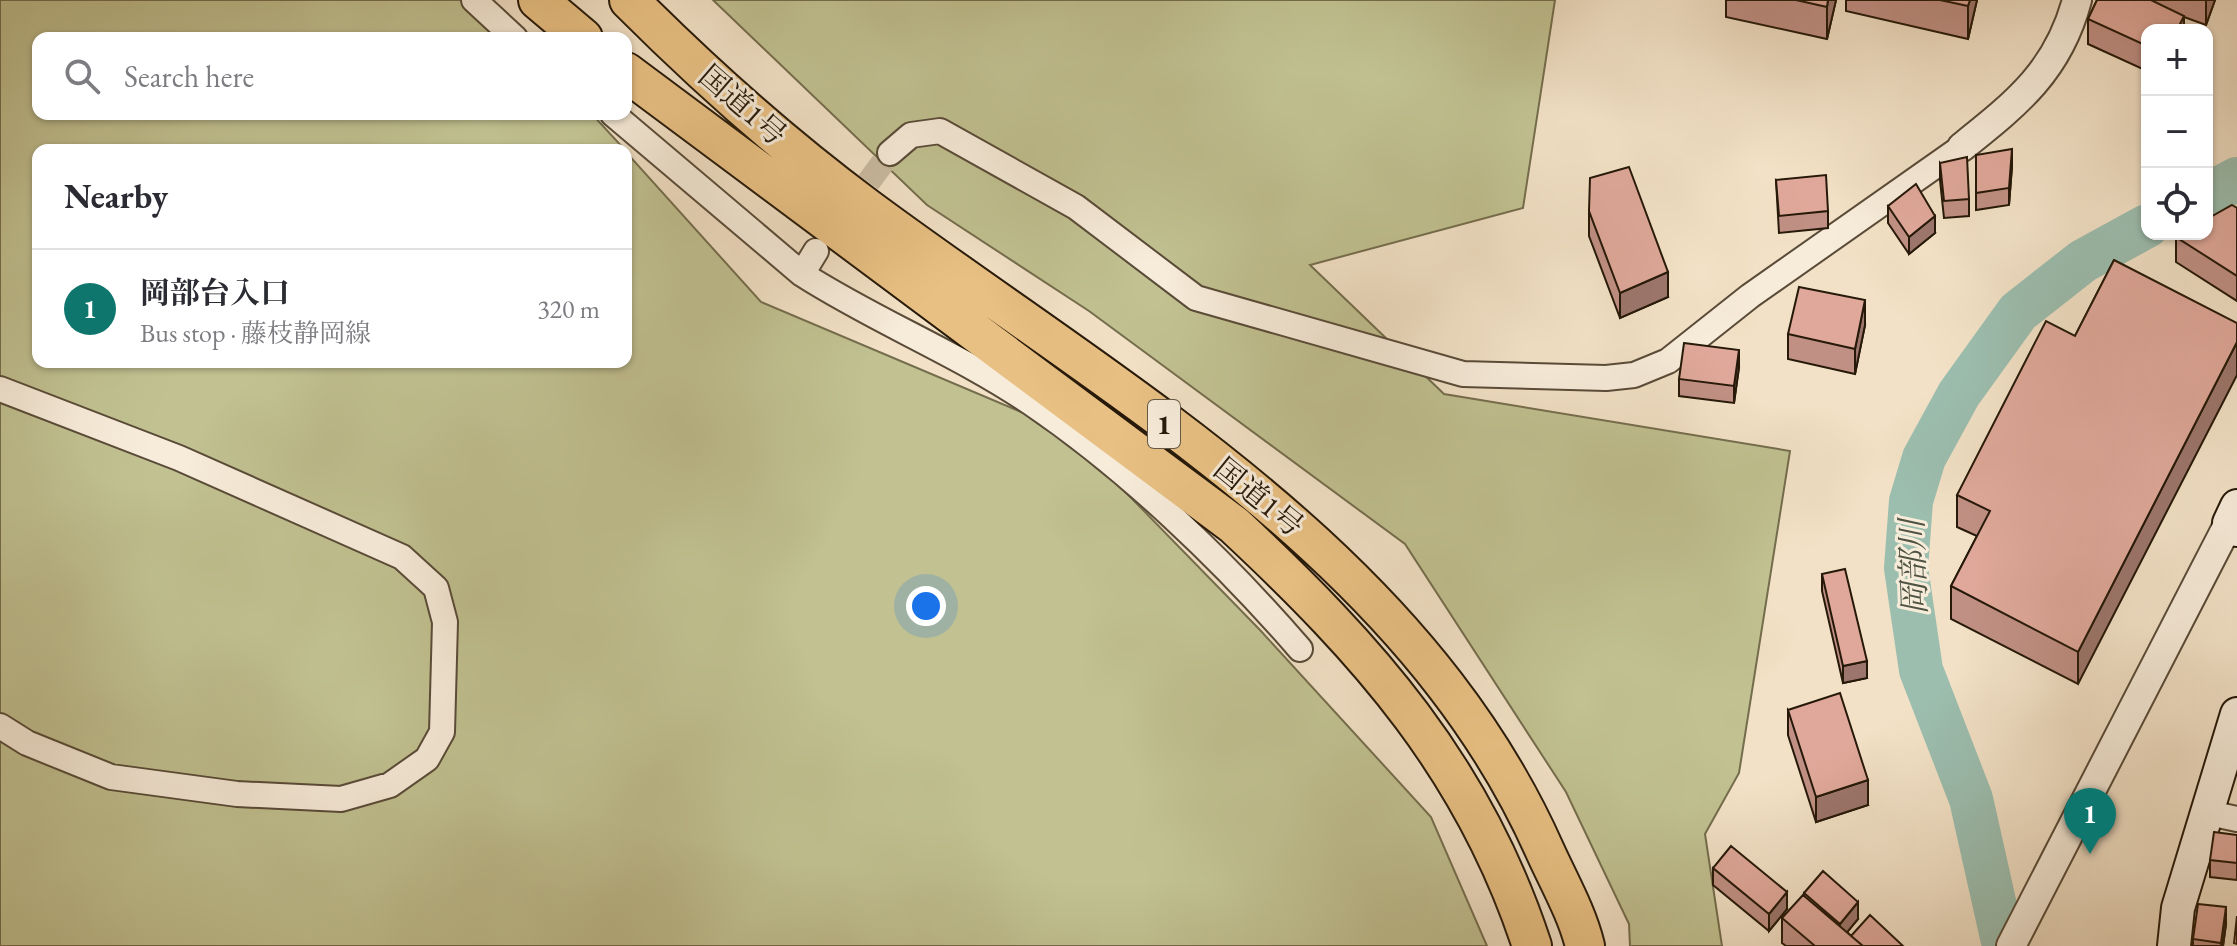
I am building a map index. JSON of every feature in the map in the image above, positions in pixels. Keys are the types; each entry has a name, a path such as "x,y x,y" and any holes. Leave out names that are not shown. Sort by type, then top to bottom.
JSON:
{"highway":[{"path":"538,0 576,32"},
{"name":"国道1号","path":"629,0 741,106 864,206 1226,469 1317,545 1400,628 1479,731 1526,809 1585,946"},
{"name":"国道1号","path":"632,76 1234,525 1314,600 1404,702 1452,773 1486,834 1518,905 1532,946"}],"main road":[{"path":"2174,946 2178,908 2223,816 2237,714"}],"street":[{"path":"474,0 509,32"},
{"path":"890,153 911,135 940,131 1076,207 1196,298 1463,374 1606,378 1634,375 1668,361 1750,296 1962,147 2003,114 2055,58 2069,30 2077,0"},
{"path":"620,120 802,274 937,345 1032,404 1148,496 1238,577 1300,649"},
{"path":"802,274 816,251"},
{"path":"0,389 179,458 402,557 436,588 445,622 442,732 427,759 390,785 341,799 237,794 111,777 27,743 0,726"},
{"path":"2011,946 2234,520"}],"green space":[{"path":"0,0 490,0 519,32 32,32 32,120 598,120 620,144 32,144 32,368 632,368 632,159 761,302 1066,431 1260,630 1431,817 1487,946 0,946"},
{"path":"713,0 1555,0 1523,208 1310,265 1444,394 1790,451 1739,773 1705,834 1722,946 1630,946 1629,924 1566,792 1405,544 1089,311 927,205"}],"building":[{"path":"1796,0 1828,0 1827,7"},
{"path":"1940,0 1970,0 1968,6"},
{"path":"2097,0 2151,0 2184,16 2180,24 2141,24 2141,43 2088,19"},
{"path":"2012,149 2009,188 1976,193 1976,155"},
{"path":"1967,157 1969,199 1944,201 1940,163"},
{"path":"1629,167 1668,272 1620,293 1589,211 1590,178"},
{"path":"1826,175 1828,211 1779,216 1776,180"},
{"path":"1916,184 1935,216 1909,237 1888,206"},
{"path":"2232,205 2237,208 2237,276 2181,240 2213,240 2213,216"},
{"path":"2114,260 2237,323 2237,342 2078,652 1951,586 1990,511 1957,495 2046,321 2075,336"},
{"path":"1799,287 1865,300 1855,349 1788,334"},
{"path":"1684,343 1739,350 1734,386 1679,379"},
{"path":"1845,569 1867,661 1843,666 1822,574"},
{"path":"1840,693 1868,780 1816,797 1788,710"},
{"path":"2214,832 2237,835 2237,863 2210,860"},
{"path":"1731,846 1787,892 1769,914 1713,868"},
{"path":"1823,871 1858,902 1840,924 1804,893"},
{"path":"1803,895 1863,946 1815,946 1782,918"},
{"path":"2198,904 2226,907 2221,943 2193,939"},
{"path":"1870,915 1903,946 1863,946 1851,936"},
{"path":"2237,916 2237,944 2234,943"}],"waterway":[{"name":"岡部川","path":"2213,192 2237,179"},
{"name":"岡部川","path":"2004,946 1971,799 1921,670 1906,568 1911,501 1924,458 1959,394 2018,312 2083,261 2141,229"}],"tunnel":[{"path":"847,211 890,153"}],"place":[{"name":"岡部台入口","path":"2090,854"}]}
